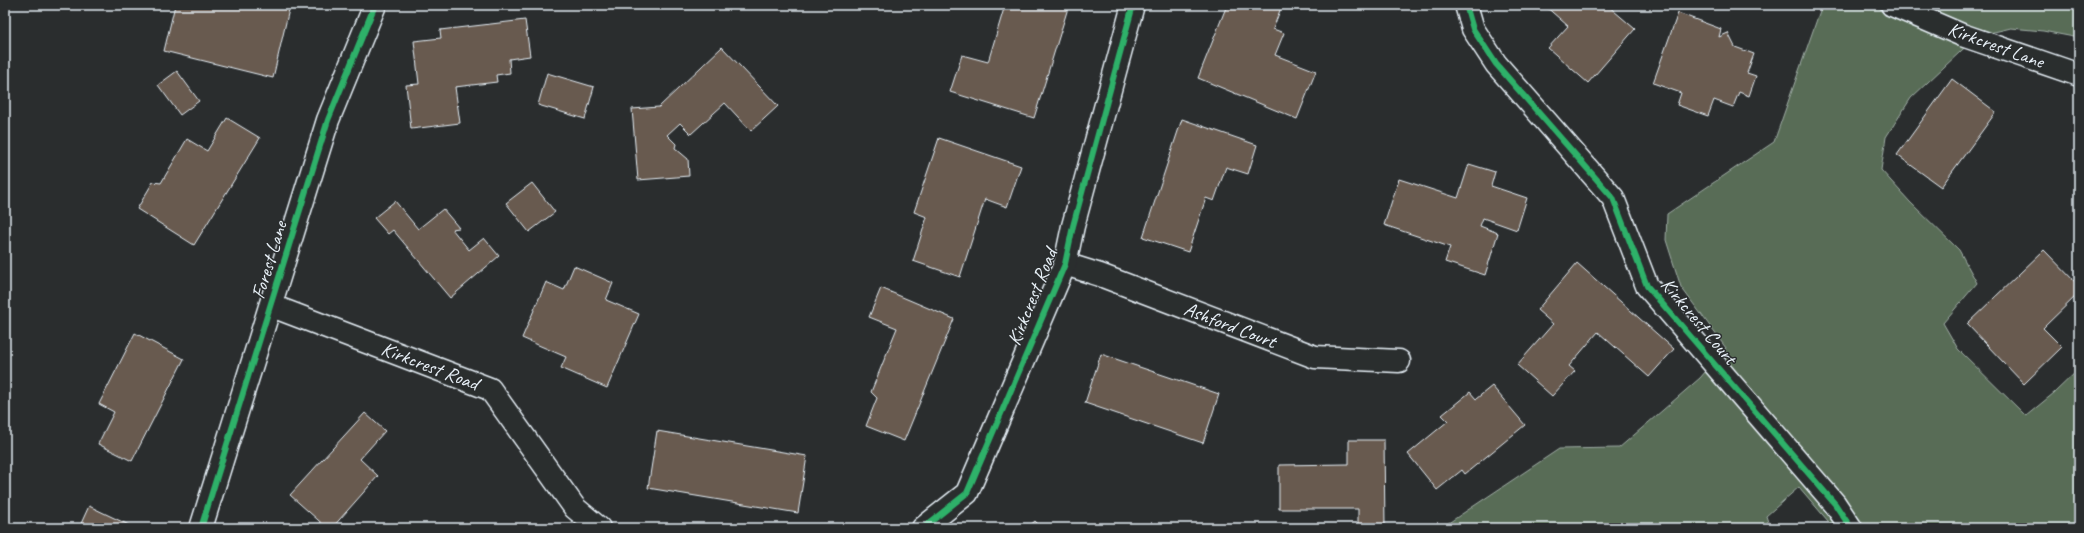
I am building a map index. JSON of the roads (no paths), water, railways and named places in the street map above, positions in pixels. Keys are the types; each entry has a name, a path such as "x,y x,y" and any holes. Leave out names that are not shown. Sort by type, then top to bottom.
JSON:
{"street":[{"name":"Forest Lane","path":"201,528 272,306 328,120 375,5"},
{"name":"Kirkcrest Road","path":"923,528 967,493 1065,264 1073,226 1133,5"},
{"name":"Kirkcrest Court","path":"1466,5 1473,28 1496,64 1613,198 1647,286 1835,504 1852,528"},
{"name":"Kirkcrest Lane","path":"1892,5 1962,35 2079,74"},
{"name":"Ashford Court","path":"1065,264 1315,357 1398,361"},
{"name":"Kirkcrest Road","path":"272,306 490,388 575,508 599,528"}]}
